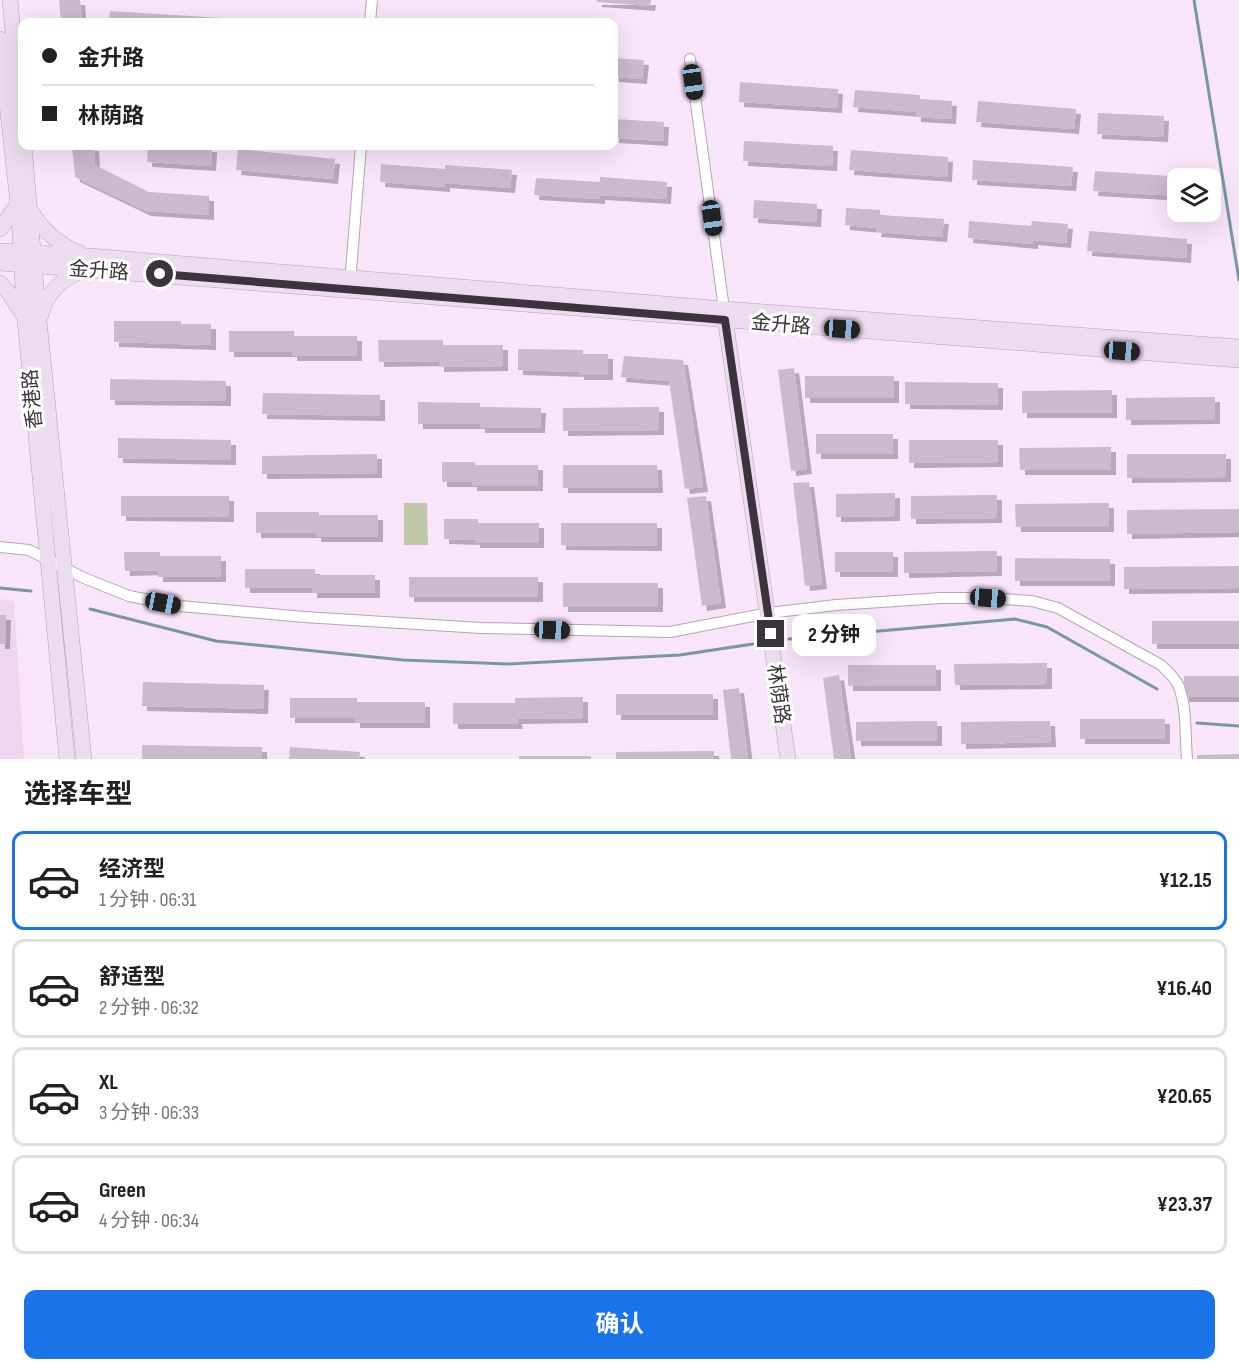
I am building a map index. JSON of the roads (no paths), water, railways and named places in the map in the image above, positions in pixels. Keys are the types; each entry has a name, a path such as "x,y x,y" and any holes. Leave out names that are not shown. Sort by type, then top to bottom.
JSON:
{"main road":[{"path":"10,0 18,86"},
{"name":"香港路","path":"0,39 24,207 47,560 66,759"},
{"name":"香港路","path":"24,150 24,207"},
{"path":"0,229 24,207 50,236 89,262 60,283 32,320 0,284"},
{"name":"金升路","path":"0,251 28,259"},
{"name":"金升路","path":"0,263 28,259 89,262 725,314 1239,360"},
{"name":"金升路","path":"725,314 1239,347"},
{"name":"林荫路","path":"725,314 788,759"},
{"name":"香港路","path":"32,320 65,568 84,759"}],"street":[{"path":"370,18 372,0"},
{"name":"林荫路","path":"690,59 725,314"},
{"path":"350,284 361,150"},
{"path":"0,547 29,550 84,578 129,596 159,602 237,612 481,628 670,632 769,613 836,605 941,598 1032,601 1058,609 1161,665 1171,674 1178,686 1184,714 1187,759"}],"waterway":[{"path":"1194,0 1239,280"},
{"path":"0,588 31,591"},
{"path":"90,609 216,641 403,660 508,664 680,655 753,644"},
{"path":"789,639 1015,619 1047,627 1157,689"},
{"path":"1197,723 1239,726"}]}
